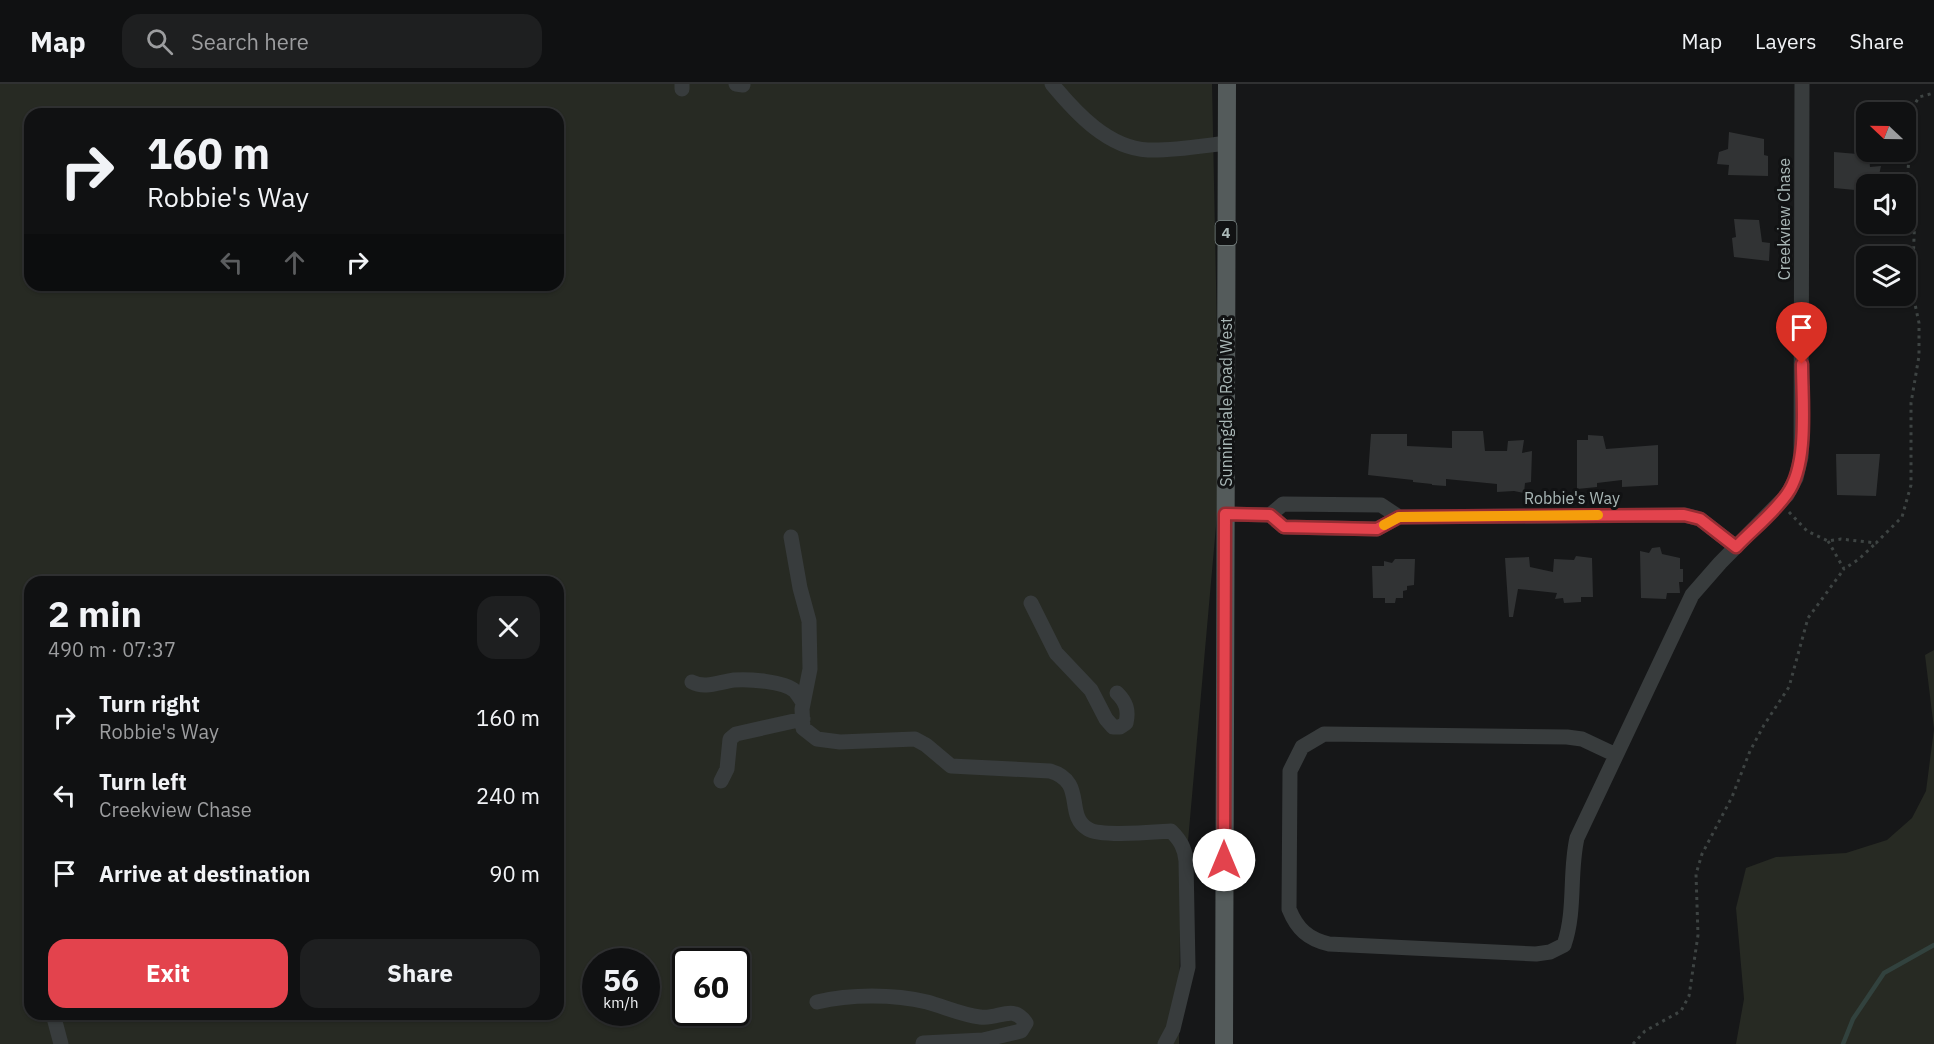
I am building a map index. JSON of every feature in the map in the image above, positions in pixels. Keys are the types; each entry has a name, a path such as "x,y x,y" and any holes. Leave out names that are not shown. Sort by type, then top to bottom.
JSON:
{"main road":[{"name":"Sunningdale Road West","path":"1224,1044 1227,84"}],"street":[{"path":"1052,84 1089,122 1116,141 1147,150 1227,143"},
{"name":"Creekview Chase","path":"1616,754 1582,739 1567,737 1324,734 1311,740 1302,747 1290,771 1289,909 1294,922 1310,937 1329,944 1536,954 1550,952 1564,945 1571,916 1572,862 1577,838 1692,595 1787,495 1796,478 1801,457 1802,84"},
{"name":"Robbie's Way","path":"1270,515 1283,504 1381,505 1399,517"},
{"name":"Robbie's Way","path":"1225,514 1270,515 1284,527 1377,529 1399,517 1684,515 1700,519 1736,547"},
{"path":"791,537 800,588 809,621 810,669 803,703 803,728 817,739 840,742 915,739 926,745 951,766 1058,773 1070,784 1078,820 1086,829 1098,833 1171,831 1179,840 1186,852 1188,967 1173,1029 1166,1044"},
{"path":"1031,603 1056,653 1091,690 1106,719 1113,727 1120,727 1126,723 1127,708 1124,700 1117,693"},
{"path":"692,682 698,685 735,680 778,684 789,687 803,703"},
{"path":"721,781 727,769 730,739 736,734 802,719"},
{"path":"817,1002 839,996 886,997 926,1002 983,1018 1013,1012 1020,1015 1026,1023 1021,1031 982,1040 923,1043"},
{"path":"55,1020 61,1044"}],"path":[{"path":"1633,1044 1645,1031 1681,1011 1689,996 1698,935 1695,874 1702,854 1732,797 1750,750 1789,687 1808,618 1844,569 1859,559 1902,517 1911,484 1911,403 1919,356 1919,323 1912,290 1916,213 1907,183 1908,128 1910,112 1919,98 1934,93"},
{"path":"1780,502 1807,531 1828,542 1844,569"},
{"path":"1828,542 1841,539 1876,543"}],"shaded area":[{"path":"0,84 1212,84 1220,481 1180,931 1179,1044 0,1044"},
{"path":"1934,650 1934,729 1925,655"},
{"path":"1934,729 1934,1044 1736,1044 1744,999 1736,908 1746,868 1776,857 1846,853 1887,840 1912,818 1926,791"}],"building":[{"path":"1729,132 1764,139 1764,155 1768,156 1768,176 1728,175 1729,165 1717,164 1719,152 1728,149"},
{"path":"1834,152 1856,154 1856,162 1870,162 1870,167 1881,166 1879,174 1856,174 1856,190 1834,188"},
{"path":"1734,219 1759,220 1762,242 1770,243 1769,261 1734,257 1732,238 1736,237"},
{"path":"1452,431 1483,431 1485,451 1507,451 1508,441 1524,440 1522,453 1532,451 1531,482 1525,483 1524,493 1497,492 1497,484 1446,479 1446,486 1368,475 1371,434 1407,434 1407,446 1452,448"},
{"path":"1588,435 1603,436 1606,449 1658,445 1658,485 1622,487 1622,480 1597,483 1597,487 1577,489 1577,440 1588,440"},
{"path":"1836,454 1880,454 1876,496 1837,495"},
{"path":"1660,547 1662,554 1680,558 1683,582 1679,582 1680,593 1667,593 1666,599 1641,598 1640,551 1649,553 1652,548"},
{"path":"1576,556 1592,558 1593,597 1581,597 1581,602 1564,603 1563,598 1555,599 1557,593 1518,589 1513,617 1509,617 1505,558 1529,557 1530,567 1553,572 1554,559 1574,560"},
{"path":"1395,559 1415,559 1414,585 1407,586 1407,590 1403,591 1403,598 1396,598 1395,603 1385,603 1385,598 1373,598 1372,566 1384,566 1384,561 1392,563"}],"waterway":[{"path":"1843,1044 1853,1019 1884,973 1934,945"}],"slow traffic":[{"path":"1384,525 1399,517 1598,515"}],"route":[{"path":"1224,860 1225,514 1270,515 1284,527 1377,529 1399,517 1684,515 1700,519 1736,547 1787,495 1796,478 1801,457 1802,364"}]}
